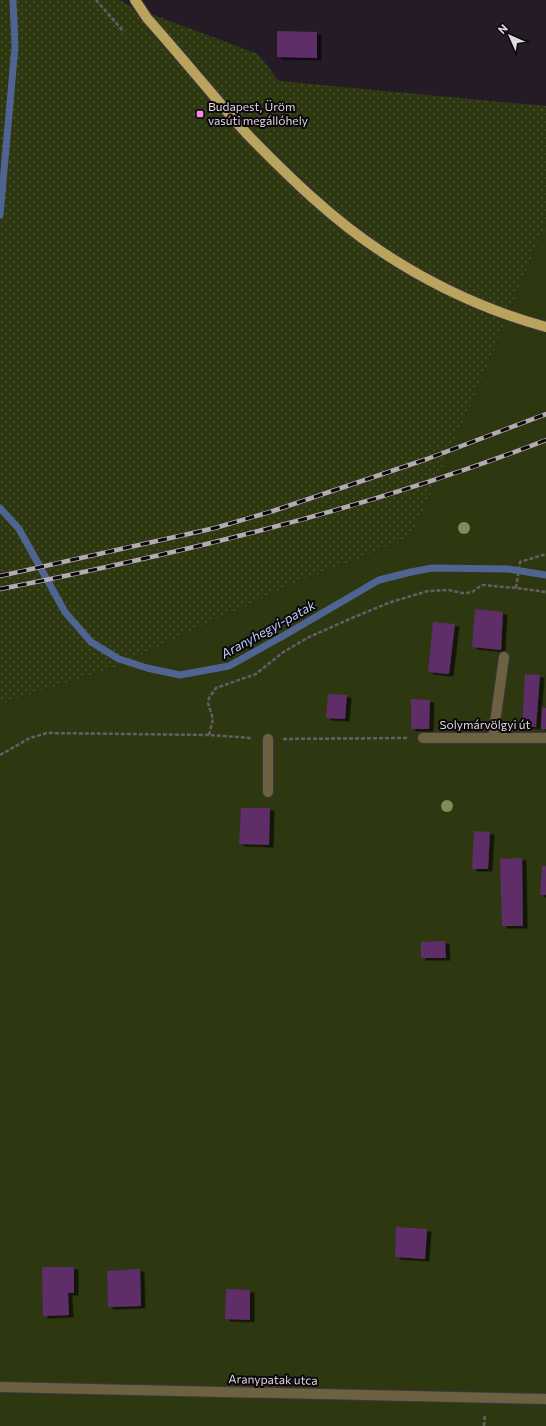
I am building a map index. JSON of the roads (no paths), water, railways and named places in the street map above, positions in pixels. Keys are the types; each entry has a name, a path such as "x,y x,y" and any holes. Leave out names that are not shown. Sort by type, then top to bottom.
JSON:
{"main road":[{"path":"135,0 147,18 247,134 315,199 347,226 381,252 458,295 496,311 545,327"}],"street":[{"path":"493,737 504,657"},
{"name":"Solymárvölgyi út","path":"423,738 546,738"},
{"path":"268,739 268,792"},
{"name":"Aranypatak utca","path":"0,1387 546,1399"}],"waterway":[{"path":"0,215 15,47 13,0"},
{"name":"Aranyhegyi-patak","path":"0,508 19,529 65,612 91,642 119,659 147,668 180,675 229,666 379,580 432,568 508,569 546,575"}],"railway":[{"path":"0,576 215,528 273,511 427,459 546,414"},
{"path":"0,589 160,555 355,505 499,458 546,440"}],"place":[{"name":"Budapest, Üröm vasúti megállóhely","path":"200,114"}]}
